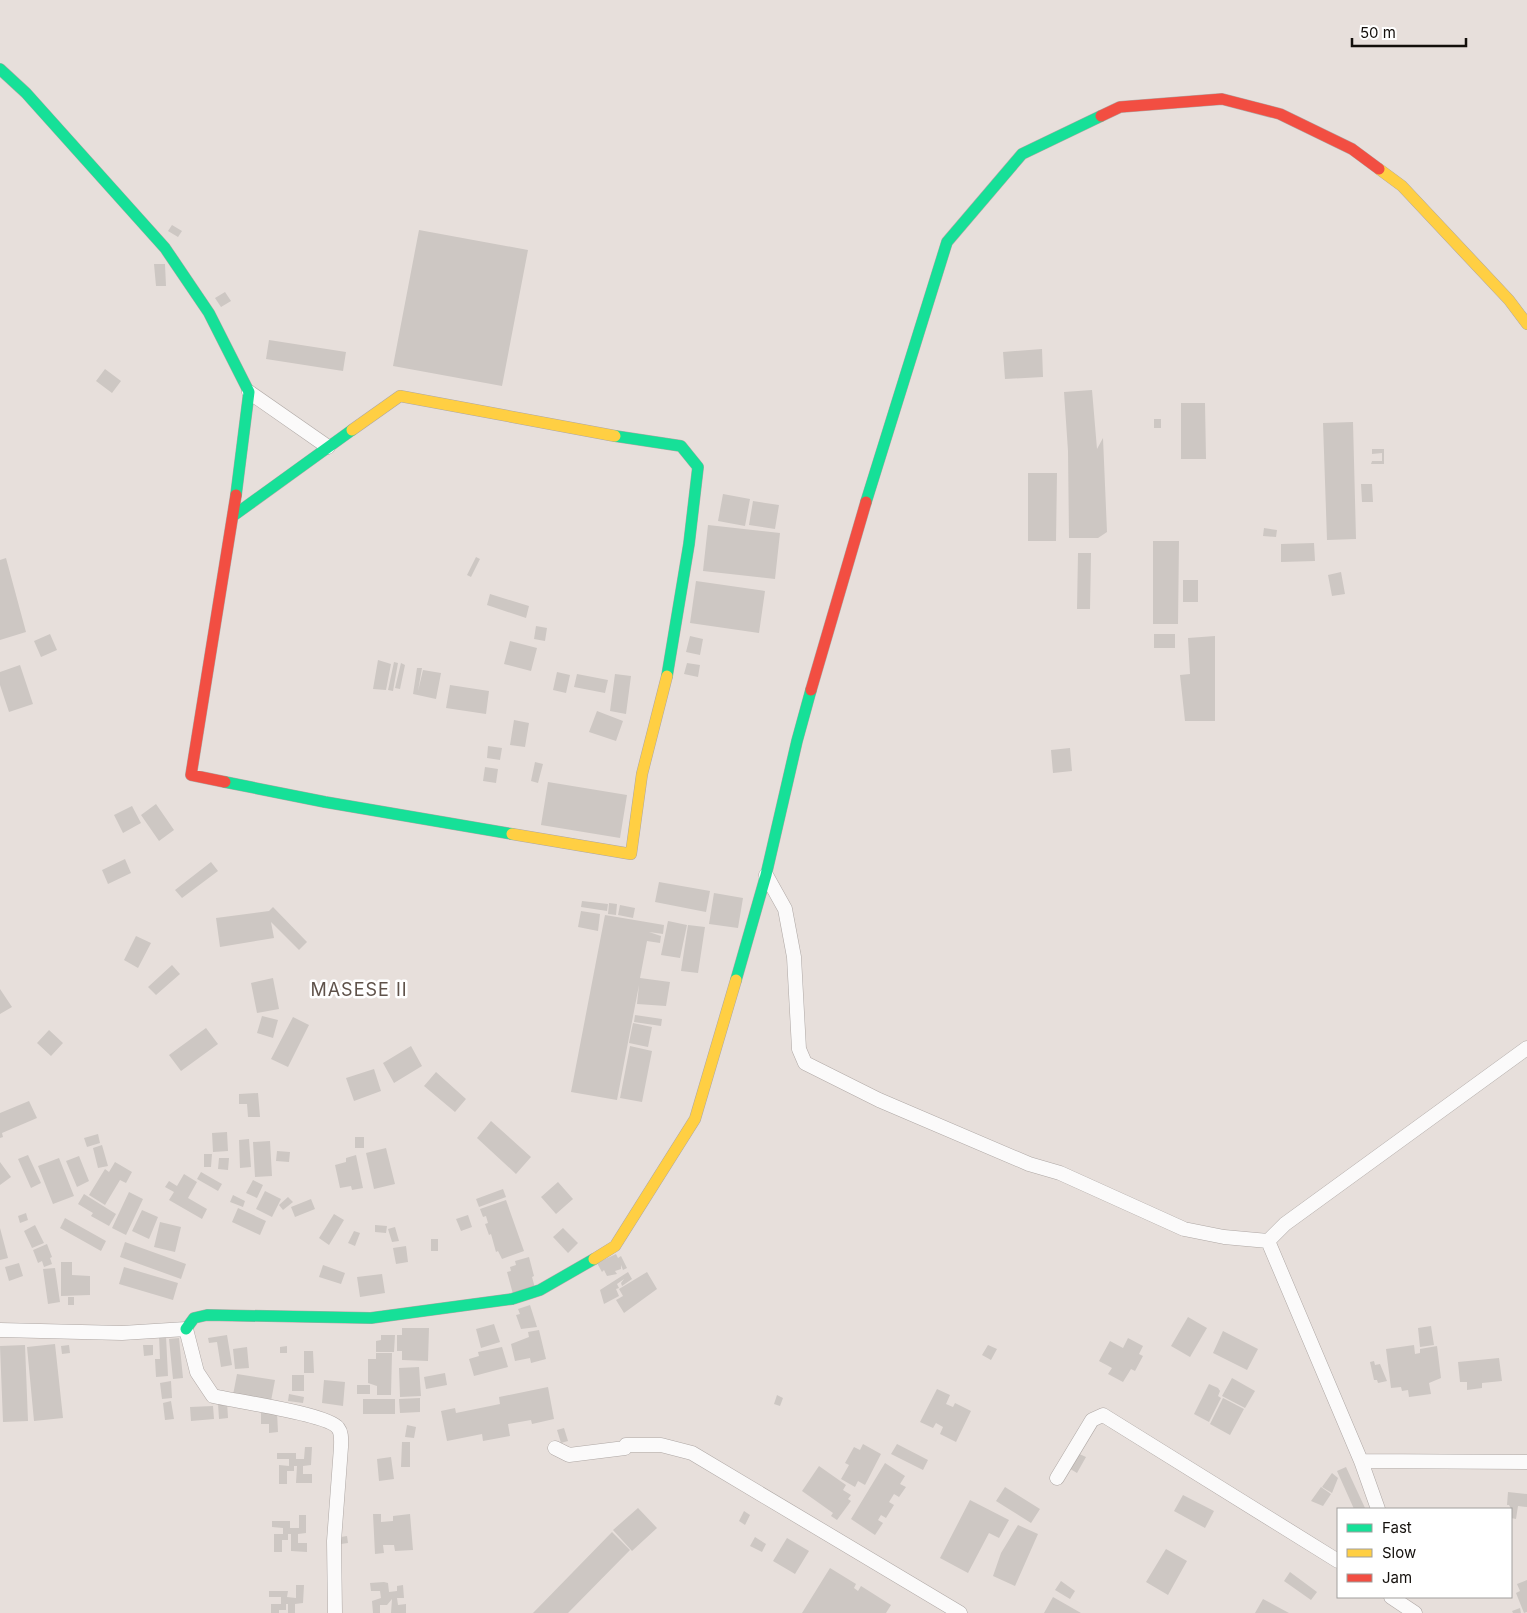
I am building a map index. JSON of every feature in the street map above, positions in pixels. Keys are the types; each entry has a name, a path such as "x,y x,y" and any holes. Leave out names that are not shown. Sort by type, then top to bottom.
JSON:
{"street":[{"path":"0,69 39,107 165,248 209,313 249,392 328,447"},
{"path":"186,1329 194,1318 207,1315 370,1318 512,1299 540,1290 615,1246 695,1119 766,875 797,741 852,547 946,242 1022,154 1120,108 1222,99 1280,114 1352,149 1402,186 1509,300 1527,324"},
{"path":"233,516 400,396 560,427 681,446 698,467 670,657 642,774 630,854 325,802 190,775 233,516 249,392"},
{"path":"766,875 785,909 794,957 799,1048 805,1063 879,1100 1029,1164 1060,1173 1184,1228 1224,1237 1268,1241"},
{"path":"1268,1241 1285,1224 1527,1048"},
{"path":"1268,1241 1361,1461 1378,1508"},
{"path":"0,1330 122,1333 186,1329"},
{"path":"186,1329 197,1372 213,1396 321,1418 332,1423 341,1433 334,1541 335,1613"},
{"path":"1057,1478 1092,1420 1103,1415 1337,1560"},
{"path":"556,1448 569,1455 625,1448 626,1445 661,1445 692,1453 960,1613"},
{"path":"1361,1461 1527,1462"},
{"path":"1393,1598 1416,1613"},
{"path":"1410,1598 1416,1613"}],"building":[{"path":"172,225 182,231 178,237 168,231"},
{"path":"419,230 528,250 502,386 393,366"},
{"path":"154,264 165,264 166,286 156,286"},
{"path":"225,292 231,301 221,307 215,298"},
{"path":"269,340 346,352 343,371 266,359"},
{"path":"1042,349 1043,377 1005,379 1003,352"},
{"path":"105,369 121,381 112,393 96,381"},
{"path":"1092,390 1097,449 1103,438 1107,532 1098,538 1069,538 1068,451 1064,392"},
{"path":"1181,403 1205,403 1206,459 1181,459"},
{"path":"1154,419 1161,419 1161,428 1154,428"},
{"path":"1353,422 1356,539 1327,540 1323,423"},
{"path":"1372,449 1384,449 1384,464 1371,464 1372,461 1382,461 1382,453 1372,454"},
{"path":"1028,473 1057,473 1056,541 1028,541"},
{"path":"1361,484 1372,484 1373,502 1362,502"},
{"path":"723,494 750,499 745,526 718,521"},
{"path":"753,501 779,505 775,529 749,525"},
{"path":"708,525 780,533 775,579 703,571"},
{"path":"1264,528 1277,530 1276,537 1263,536"},
{"path":"1153,541 1179,541 1178,624 1153,624"},
{"path":"1314,543 1315,561 1281,562 1281,544"},
{"path":"1078,553 1091,553 1090,609 1077,609"},
{"path":"476,557 480,559 471,577 467,575"},
{"path":"6,558 26,632 0,640 0,560"},
{"path":"1341,572 1345,594 1332,596 1328,575"},
{"path":"1183,580 1198,580 1198,602 1183,602"},
{"path":"696,581 765,591 759,633 690,623"},
{"path":"490,594 529,606 526,618 487,605"},
{"path":"536,626 547,628 545,641 534,639"},
{"path":"50,634 57,650 41,657 34,641"},
{"path":"1154,634 1175,634 1175,648 1154,648"},
{"path":"690,636 703,639 700,655 686,652"},
{"path":"1215,636 1215,721 1185,721 1180,675 1190,674 1188,638"},
{"path":"510,641 537,648 531,671 504,664"},
{"path":"378,660 391,664 386,690 373,689"},
{"path":"394,662 398,663 393,691 388,690"},
{"path":"401,663 405,665 400,689 395,688"},
{"path":"687,663 700,665 698,677 684,674"},
{"path":"20,665 33,704 9,712 0,685 0,672"},
{"path":"417,668 422,668 418,691 423,670 441,673 436,699 413,694"},
{"path":"557,672 570,675 566,693 553,690"},
{"path":"577,674 608,680 605,693 574,687"},
{"path":"615,674 631,676 626,714 610,711"},
{"path":"450,685 489,691 486,714 446,708"},
{"path":"597,711 623,721 616,741 589,732"},
{"path":"514,720 529,723 525,747 510,745"},
{"path":"488,746 502,748 500,760 487,758"},
{"path":"1070,748 1072,771 1053,773 1051,750"},
{"path":"535,762 543,764 538,783 531,781"},
{"path":"485,767 498,769 496,783 483,781"},
{"path":"548,782 627,795 620,838 541,825"},
{"path":"156,804 174,830 159,841 141,815"},
{"path":"132,806 141,823 123,833 114,815"},
{"path":"125,859 131,873 108,884 102,870"},
{"path":"211,862 218,871 182,898 175,890"},
{"path":"659,882 710,891 706,912 655,902"},
{"path":"714,893 743,898 738,928 709,924"},
{"path":"582,901 608,904 607,911 581,907"},
{"path":"609,903 617,904 616,915 608,914"},
{"path":"620,905 635,908 633,918 618,915"},
{"path":"273,907 307,942 299,950 271,922 274,938 220,947 216,918 269,911"},
{"path":"581,911 600,914 598,931 578,927"},
{"path":"605,915 664,925 663,934 649,932 661,936 660,943 647,941 640,978 670,982 666,1006 637,1004 639,985 617,1100 571,1092"},
{"path":"668,921 687,925 680,958 661,955"},
{"path":"688,925 705,927 698,973 681,971"},
{"path":"136,936 151,943 138,968 124,960"},
{"path":"172,965 180,974 156,995 148,987"},
{"path":"273,978 279,1009 257,1013 251,983"},
{"path":"0,989 12,1007 0,1014"},
{"path":"635,1015 662,1019 661,1026 634,1022"},
{"path":"262,1016 278,1020 273,1038 257,1033"},
{"path":"293,1017 309,1025 288,1067 271,1059"},
{"path":"633,1023 652,1027 648,1047 629,1043"},
{"path":"206,1028 218,1044 181,1071 169,1055"},
{"path":"49,1030 63,1043 51,1056 37,1043"},
{"path":"411,1046 422,1066 394,1083 383,1063"},
{"path":"630,1046 652,1051 642,1102 620,1098"},
{"path":"374,1069 381,1091 354,1101 346,1078"},
{"path":"436,1072 466,1099 455,1112 424,1086"},
{"path":"258,1093 260,1117 248,1117 247,1104 239,1104 239,1094"},
{"path":"29,1101 37,1118 2,1133 3,1137 0,1138 0,1113"},
{"path":"491,1121 531,1157 516,1174 477,1138"},
{"path":"227,1132 228,1151 213,1152 212,1133"},
{"path":"98,1134 100,1143 87,1147 84,1138"},
{"path":"355,1137 364,1137 364,1148 355,1148"},
{"path":"249,1139 251,1167 240,1168 239,1140"},
{"path":"270,1141 272,1176 255,1177 253,1142"},
{"path":"102,1145 108,1166 98,1168 93,1148"},
{"path":"386,1148 395,1184 374,1189 366,1153"},
{"path":"277,1151 290,1152 289,1162 276,1161"},
{"path":"204,1154 212,1154 211,1167 204,1167"},
{"path":"28,1155 41,1183 31,1188 18,1159"},
{"path":"356,1155 363,1188 352,1190 351,1186 340,1188 335,1165 346,1162 346,1158"},
{"path":"79,1156 89,1181 77,1187 66,1161"},
{"path":"59,1158 74,1196 53,1204 38,1166"},
{"path":"219,1158 229,1158 228,1170 218,1169"},
{"path":"0,1162 11,1177 0,1185"},
{"path":"115,1162 132,1172 126,1183 120,1180 105,1205 89,1195 105,1169 109,1172"},
{"path":"201,1172 222,1184 218,1191 197,1179"},
{"path":"184,1174 197,1182 188,1198 207,1209 202,1219 169,1200 174,1192 165,1187 169,1181 177,1186"},
{"path":"253,1180 263,1185 257,1198 246,1193"},
{"path":"558,1182 573,1199 556,1214 541,1197"},
{"path":"503,1189 506,1197 479,1207 476,1199"},
{"path":"265,1191 281,1199 272,1217 256,1209"},
{"path":"129,1192 143,1199 126,1235 112,1228"},
{"path":"84,1194 116,1214 109,1226 91,1216 93,1213 78,1204"},
{"path":"233,1195 245,1201 243,1207 230,1202"},
{"path":"288,1197 293,1202 283,1210 279,1205"},
{"path":"311,1199 315,1209 295,1217 291,1207"},
{"path":"506,1200 524,1251 502,1259 498,1251 496,1252 491,1234 489,1235 485,1224 488,1223 486,1216 483,1217 480,1209"},
{"path":"238,1208 266,1221 260,1235 232,1222"},
{"path":"142,1210 158,1217 149,1239 132,1231"},
{"path":"26,1213 28,1220 20,1223 18,1216"},
{"path":"334,1214 344,1220 329,1245 319,1238"},
{"path":"468,1215 472,1227 461,1231 456,1219"},
{"path":"65,1218 106,1241 101,1251 60,1228"},
{"path":"160,1222 181,1227 175,1252 154,1247"},
{"path":"35,1225 44,1243 32,1248 24,1231"},
{"path":"375,1225 387,1226 386,1233 375,1232"},
{"path":"395,1227 399,1241 392,1242 388,1229"},
{"path":"0,1228 8,1258 0,1260"},
{"path":"563,1228 578,1243 568,1253 553,1237"},
{"path":"354,1231 360,1233 355,1246 348,1243"},
{"path":"431,1239 438,1239 438,1251 431,1251"},
{"path":"125,1242 186,1264 181,1279 120,1257"},
{"path":"47,1244 52,1257 50,1258 52,1264 44,1267 42,1261 38,1263 33,1250"},
{"path":"406,1246 408,1262 396,1264 393,1248"},
{"path":"616,1254 618,1258 621,1256 627,1268 623,1270 621,1265 621,1269 615,1271 617,1274 607,1276 604,1270 602,1272 597,1263"},
{"path":"529,1257 535,1288 513,1294 507,1272 511,1271 510,1267 516,1265 515,1261"},
{"path":"61,1262 72,1262 72,1275 90,1276 90,1295 61,1296"},
{"path":"19,1263 23,1276 9,1281 5,1267"},
{"path":"323,1265 345,1273 341,1284 319,1277"},
{"path":"124,1267 178,1283 173,1300 119,1284"},
{"path":"55,1268 60,1302 48,1304 43,1269"},
{"path":"628,1272 632,1279 622,1286 621,1283 624,1279 617,1284 619,1288 616,1289 619,1296 604,1304 600,1290"},
{"path":"647,1272 657,1289 624,1313 616,1300 623,1296 619,1289"},
{"path":"382,1274 385,1293 360,1297 357,1277"},
{"path":"68,1297 74,1297 74,1305 68,1305"},
{"path":"530,1305 537,1327 521,1329 516,1315 520,1314 518,1309"},
{"path":"1188,1317 1207,1328 1190,1357 1171,1346"},
{"path":"494,1324 500,1342 481,1348 476,1329"},
{"path":"1431,1326 1434,1345 1420,1347 1418,1328"},
{"path":"402,1328 429,1328 428,1361 402,1360 402,1351 397,1351 397,1335 402,1335"},
{"path":"539,1330 546,1359 531,1363 530,1358 515,1361 511,1344 529,1337 528,1332"},
{"path":"1223,1331 1258,1349 1247,1370 1213,1353"},
{"path":"227,1335 232,1365 221,1367 217,1342 209,1343 208,1338"},
{"path":"381,1335 395,1335 394,1352 376,1352 376,1341 381,1340"},
{"path":"159,1336 166,1336 168,1376 156,1377 155,1359 160,1359"},
{"path":"179,1338 183,1378 173,1379 169,1339"},
{"path":"1128,1338 1143,1346 1139,1354 1143,1356 1135,1371 1131,1369 1123,1382 1108,1374 1112,1368 1099,1361 1110,1341 1123,1348"},
{"path":"55,1344 63,1418 34,1421 27,1347"},
{"path":"25,1345 28,1421 3,1422 0,1346"},
{"path":"69,1345 70,1353 62,1354 61,1346"},
{"path":"143,1345 153,1345 153,1355 144,1356"},
{"path":"988,1345 997,1349 991,1360 982,1355"},
{"path":"1414,1345 1415,1354 1420,1353 1420,1349 1437,1346 1441,1378 1429,1383 1431,1394 1409,1397 1408,1390 1402,1391 1401,1387 1391,1388 1386,1349"},
{"path":"287,1346 287,1353 280,1353 280,1347"},
{"path":"247,1347 249,1368 235,1369 233,1349"},
{"path":"502,1347 508,1367 474,1376 469,1359 479,1356 478,1352"},
{"path":"304,1351 313,1351 314,1373 304,1373"},
{"path":"376,1353 392,1353 391,1395 377,1395 377,1386 368,1383 368,1359 376,1359"},
{"path":"1499,1358 1502,1381 1482,1383 1482,1388 1467,1390 1467,1382 1460,1382 1458,1362"},
{"path":"1374,1361 1375,1365 1380,1364 1387,1381 1378,1383 1377,1380 1374,1380 1370,1362"},
{"path":"419,1367 421,1396 400,1397 399,1368"},
{"path":"445,1373 447,1385 426,1389 424,1377"},
{"path":"237,1374 275,1380 271,1401 233,1395"},
{"path":"292,1375 304,1375 304,1391 292,1391"},
{"path":"1232,1378 1255,1391 1245,1408 1222,1396"},
{"path":"324,1380 345,1382 343,1406 322,1403"},
{"path":"171,1381 172,1398 162,1399 160,1383"},
{"path":"1209,1384 1218,1388 1220,1391 1218,1396 1221,1398 1209,1422 1194,1414"},
{"path":"357,1385 370,1385 370,1394 357,1394"},
{"path":"548,1387 554,1419 532,1424 531,1420 508,1424 510,1436 483,1441 482,1434 447,1441 441,1411 455,1408 456,1413 500,1404 499,1397"},
{"path":"937,1389 950,1395 946,1404 953,1407 955,1403 971,1411 956,1442 940,1434 943,1427 936,1423 933,1428 920,1422"},
{"path":"289,1394 304,1397 303,1403 288,1401"},
{"path":"777,1395 783,1398 780,1406 774,1404"},
{"path":"420,1398 420,1412 400,1413 399,1399"},
{"path":"1223,1398 1244,1409 1230,1435 1210,1424"},
{"path":"363,1399 395,1399 395,1414 363,1414"},
{"path":"171,1401 174,1419 165,1420 163,1403"},
{"path":"227,1402 228,1418 219,1419 218,1403"},
{"path":"213,1406 214,1419 191,1421 190,1407"},
{"path":"277,1412 278,1432 269,1433 269,1424 261,1424 261,1413"},
{"path":"407,1425 416,1427 414,1438 405,1437"},
{"path":"564,1428 568,1441 561,1443 557,1430"},
{"path":"402,1442 410,1442 410,1467 401,1467"},
{"path":"863,1444 881,1454 865,1485 858,1481 855,1487 841,1479 849,1465 845,1463 854,1447 860,1450"},
{"path":"897,1444 928,1460 923,1470 891,1454"},
{"path":"305,1447 312,1447 311,1465 303,1466 303,1474 312,1474 312,1483 296,1483 297,1466 294,1466 294,1471 287,1471 287,1484 279,1484 279,1465 289,1466 289,1459 277,1459 277,1453 296,1453 296,1459 304,1459"},
{"path":"1075,1452 1086,1457 1077,1473 1067,1467"},
{"path":"391,1457 394,1479 379,1481 377,1459"},
{"path":"885,1463 905,1476 900,1484 906,1487 899,1497 894,1494 889,1502 894,1505 886,1518 881,1515 878,1520 883,1523 875,1535 851,1519"},
{"path":"819,1466 846,1485 843,1490 851,1495 848,1499 851,1501 837,1520 831,1516 833,1513 802,1491"},
{"path":"1346,1467 1365,1508 1354,1508 1337,1471"},
{"path":"1332,1473 1338,1478 1332,1493 1322,1487"},
{"path":"1005,1487 1040,1509 1031,1523 996,1501"},
{"path":"1321,1487 1331,1494 1323,1506 1311,1501"},
{"path":"1508,1492 1527,1494 1527,1507 1518,1506 1516,1519 1512,1518 1512,1508 1507,1505"},
{"path":"1183,1495 1214,1511 1205,1528 1174,1511"},
{"path":"970,1500 1009,1520 999,1538 989,1533 968,1573 940,1558"},
{"path":"638,1508 657,1528 632,1551 613,1530"},
{"path":"744,1511 750,1515 745,1525 739,1521"},
{"path":"373,1514 381,1514 381,1522 393,1521 393,1516 410,1514 413,1550 395,1551 394,1545 383,1545 384,1553 375,1554"},
{"path":"299,1515 306,1515 306,1533 298,1534 298,1543 307,1543 307,1552 291,1551 291,1534 288,1534 288,1540 282,1540 282,1552 274,1552 274,1534 283,1534 283,1528 272,1527 272,1521 290,1521 290,1528 299,1528"},
{"path":"1018,1525 1038,1534 1015,1586 993,1576 1001,1553"},
{"path":"612,1532 630,1550 568,1613 533,1613"},
{"path":"347,1536 348,1543 341,1544 341,1537"},
{"path":"755,1537 766,1544 762,1552 750,1546"},
{"path":"787,1538 809,1551 795,1574 773,1561"},
{"path":"1166,1549 1187,1561 1168,1595 1146,1582"},
{"path":"830,1568 856,1584 854,1588 858,1591 861,1586 891,1605 886,1613 802,1613"},
{"path":"1290,1572 1317,1592 1311,1600 1284,1581"},
{"path":"1527,1580 1527,1612 1524,1613 1516,1593 1520,1591 1517,1584"},
{"path":"1061,1581 1075,1591 1070,1599 1055,1590"},
{"path":"370,1583 388,1583 389,1592 397,1591 397,1586 403,1585 404,1598 397,1598 398,1605 406,1604 406,1613 391,1613 392,1599 387,1605 380,1605 380,1613 373,1613 372,1601 381,1598 380,1591 371,1591"},
{"path":"296,1585 304,1585 303,1603 295,1604 295,1613 288,1613 288,1604 286,1604 286,1610 279,1610 279,1613 271,1613 271,1604 281,1604 281,1597 269,1597 269,1591 288,1591 287,1597 296,1598"},
{"path":"1053,1597 1081,1613 1044,1613"},
{"path":"1263,1599 1289,1613 1255,1613"},
{"path":"1520,1608 1521,1613 1513,1613 1512,1611"}],"traffic: fast":[{"path":"0,69 26,93 165,248 209,313 249,392 236,495"},
{"path":"866,502 947,242 1022,154 1101,116"},
{"path":"233,516 352,430"},
{"path":"615,436 681,446 698,467 689,544 667,676"},
{"path":"736,980 766,875 797,741 811,690"},
{"path":"225,782 325,802 512,834"},
{"path":"186,1329 194,1318 207,1315 371,1318 512,1299 540,1290 594,1259"}],"traffic: slow":[{"path":"1379,169 1402,186 1509,300 1527,324"},
{"path":"352,430 400,396 615,436"},
{"path":"512,834 631,854 642,774 667,676"},
{"path":"594,1259 615,1246 695,1119 736,980"}],"traffic: jam":[{"path":"1101,116 1120,107 1222,99 1280,114 1352,149 1379,169"},
{"path":"225,782 191,775 236,495"},
{"path":"811,690 866,502"}],"district":[{"name":"MASESE II","path":"359,990"}]}
